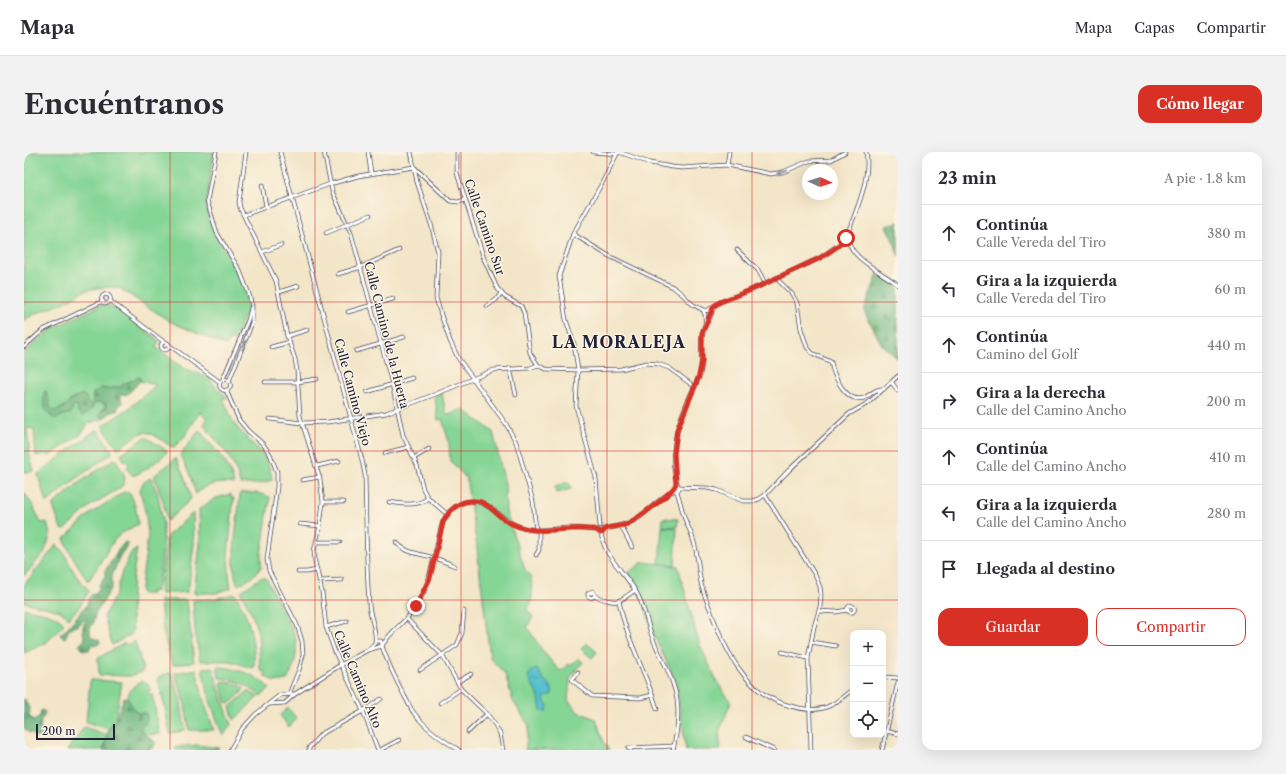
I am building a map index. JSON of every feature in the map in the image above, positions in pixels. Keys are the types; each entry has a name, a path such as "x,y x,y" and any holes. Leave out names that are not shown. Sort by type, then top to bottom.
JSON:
{"street":[{"path":"216,152 207,201 217,233 240,271 251,300 252,314 250,326 229,381 230,385 226,390"},
{"name":"Calle Camino Alto","path":"246,152 239,202 271,269 279,292 287,336 295,359 302,423 320,477 323,502 320,526 314,551 326,627 379,750"},
{"name":"Calle Camino Viejo","path":"280,152 365,475 369,602 375,631 375,643"},
{"name":"Calle Camino de la Huerta","path":"324,152 334,198 351,233 361,267 392,384 400,424 414,458 423,489 428,498 447,514"},
{"path":"368,152 371,173"},
{"path":"411,152 417,182 431,224 438,252 436,298 450,341 458,358 506,424 516,442 533,501 539,550 536,555"},
{"name":"Calle Camino Sur","path":"456,152 457,173 484,259 493,281 501,294 520,305 523,309 530,353 538,365"},
{"path":"593,152 618,153 650,163 675,167 727,165 771,174 778,174 809,161 831,160 845,152"},
{"path":"727,165 729,152"},
{"path":"866,152 866,175 860,199 848,232 848,238 853,250 864,262 898,286"},
{"path":"598,530 600,526 596,478 576,406 578,370 574,344 566,320 559,282 560,272 573,234 618,153"},
{"path":"244,215 330,184 371,173 414,167"},
{"path":"414,167 450,201 458,202 465,200"},
{"path":"417,182 426,178"},
{"path":"262,185 266,206"},
{"path":"326,233 370,215"},
{"path":"573,234 609,256 673,287 692,304 703,310 709,311"},
{"path":"848,238 820,258 720,302 709,311 702,336 702,367 676,434 674,462 677,488 684,517 693,538 698,557 701,584 716,626 738,668 748,681 760,691 780,702 810,709 823,708 831,705 850,691"},
{"path":"838,246 849,242"},
{"path":"262,252 281,245"},
{"path":"338,274 361,267 399,250"},
{"path":"737,250 758,270 766,283"},
{"path":"776,278 792,294 797,302 801,328 807,347 812,353 831,362 836,379 841,388 848,394 859,398 864,398 878,389 884,390"},
{"path":"279,292 298,286"},
{"path":"103,302 102,297 105,294 109,296 110,301 158,337 162,342 167,342 169,345 221,381 229,381"},
{"path":"487,306 496,300 501,294"},
{"path":"348,312 393,299"},
{"path":"251,300 248,320 221,381 220,388 226,390 239,420 248,431 263,444 270,454 277,472 277,487 267,559 269,571 297,625 302,641 303,655 293,686 287,694 287,700"},
{"path":"24,347 43,330 103,302 106,303 110,301"},
{"path":"703,310 707,316"},
{"path":"707,316 709,311"},
{"path":"287,336 307,330"},
{"path":"356,351 404,337"},
{"path":"162,342 161,348 166,350 176,350"},
{"path":"271,347 290,342"},
{"path":"166,350 169,345"},
{"path":"270,419 302,423 328,422 386,413 397,410 494,370 530,368 538,365 546,369 578,370 621,369 646,363 658,364 669,368 695,387"},
{"path":"510,368 516,395"},
{"path":"601,533 604,529 621,526 639,517 677,488 707,488 746,501 759,499 765,495 789,470 849,414 868,403 898,376"},
{"path":"367,392 412,378"},
{"path":"265,382 297,382 317,379"},
{"path":"894,381 898,391"},
{"path":"385,453 409,447"},
{"path":"414,458 429,449"},
{"path":"316,466 339,461"},
{"path":"302,480 320,477"},
{"path":"765,495 815,575 820,587 821,596 819,611 808,658 811,750"},
{"path":"389,502 409,505 425,501 428,498"},
{"path":"270,704 285,703 297,693 342,664 368,650 380,647 407,619 423,594 430,578 440,533 447,514 454,506 475,500 491,508 506,520 520,527 537,530 570,528 598,530 601,533 604,547 608,555 638,595 653,638 673,684 678,703 679,717 673,748 628,748"},
{"path":"323,502 344,502"},
{"path":"300,524 320,526"},
{"path":"600,526 604,529"},
{"path":"621,526 632,547"},
{"path":"316,542 340,542"},
{"path":"396,542 399,546 410,552 435,558 455,566"},
{"path":"298,572 317,570"},
{"path":"319,581 342,580"},
{"path":"595,596 608,601 619,601 635,590"},
{"path":"619,601 626,628 653,695 657,709"},
{"path":"819,611 836,612 847,610"},
{"path":"420,670 457,645 462,633 464,611"},
{"path":"407,619 442,656 461,689 487,714 500,734 503,750"},
{"path":"326,627 347,621"},
{"path":"375,631 380,640 380,647"},
{"path":"368,650 375,643 390,636"},
{"path":"811,642 836,646"},
{"path":"375,643 380,647 384,654 413,712 442,740 459,750"},
{"path":"782,652 808,658"},
{"path":"578,672 572,680 592,696 640,698 653,695"},
{"path":"456,682 471,674"},
{"path":"886,676 898,678"},
{"path":"898,682 886,731 898,734"},
{"path":"293,686 297,693"},
{"path":"440,703 461,689"},
{"path":"230,750 242,729 256,714 282,695 297,693"},
{"path":"278,698 280,703"},
{"path":"309,750 321,734 382,699"},
{"path":"468,732 487,714"},
{"path":"746,737 774,750"},
{"path":"882,750 885,738"},
{"path":"379,750 399,740"}],"green space":[{"path":"24,152 214,152 206,205 213,231 239,275 248,300 248,307 235,340 229,340 226,346 171,322 119,288 94,288 88,290 61,304 33,315 24,321"},
{"path":"898,222 898,256 895,245 886,226"},
{"path":"877,275 896,285 898,289 898,359 882,345 864,311"},
{"path":"106,305 115,308 157,339 159,341 156,347 183,368 208,377 227,398 223,399 237,427 264,456 268,463 272,480 258,484 240,484 238,475 230,459 204,425 207,418 200,412 185,436 174,447 146,432 135,436 119,448 116,447 102,426 128,409 156,385 139,381 141,378 139,377 123,384 122,387 109,390 92,403 88,404 74,398 69,401 90,411 95,403 100,402 106,405 99,415 105,418 89,423 80,435 49,456 44,454 36,456 34,429 27,428 30,457 34,471 24,472 24,353 50,330 99,306"},
{"path":"139,377 141,379 132,390 126,395 121,395 121,400 123,403 118,406 118,410 110,413 105,418 99,415 106,405 100,402 95,403 90,411 82,416 78,412 77,404 73,406 71,413 56,419 47,412 44,405 44,392 46,391 51,409 55,411 82,394 86,397 89,404 92,403 92,394 101,388 109,389 122,387 123,384"},
{"path":"442,393 446,413 449,415 463,409 493,432 505,484 506,512 525,570 531,576 532,597 531,603 527,610 533,617 527,627 544,653 560,671 569,664 571,666 578,658 583,662 570,678 568,700 578,712 596,719 603,740 609,750 525,750 529,726 513,701 505,674 490,658 476,540 466,478 450,460 449,442 442,419 438,420 435,396"},
{"path":"97,429 111,449 112,453 82,474 46,503 38,474"},
{"path":"199,431 225,462 234,484 223,483 209,485 196,494 189,473 180,455"},
{"path":"144,438 147,438 167,452 145,470 132,475 127,467 129,465 126,460 124,461 121,454"},
{"path":"114,459 125,476 124,484 90,506 64,530 61,529 53,506 54,504 80,482"},
{"path":"175,459 186,481 191,499 167,521 163,501 154,476"},
{"path":"150,478 158,495 163,523 163,551 157,591 152,591 152,594 142,594 141,587 148,536 146,515 140,490 143,483"},
{"path":"569,482 571,489 557,493 555,486"},
{"path":"24,492 41,523 47,522 50,536 44,553 24,576"},
{"path":"124,492 128,492 132,499 138,524 122,533 115,539 89,580 87,580 71,554 64,539 91,513"},
{"path":"240,493 257,493 270,497 261,555 261,568 251,578 238,585 235,576 234,553"},
{"path":"231,494 231,498 234,498 228,557 231,588 216,593 194,593 200,545 199,509 216,498"},
{"path":"193,513 194,543 188,592 161,594 160,588 167,536"},
{"path":"663,518 678,519 677,527 662,526"},
{"path":"662,527 677,528 675,565 659,564"},
{"path":"125,542 128,544 127,548 123,551 119,558 112,576 112,587 95,615 93,624 90,628 90,634 92,637 99,640 100,643 97,645 92,644 89,650 83,650 79,645 85,639 83,629 85,619 78,626 74,626 69,629 65,638 60,634 87,605 89,597 98,591 99,585 105,576 105,571"},
{"path":"57,544 59,549 62,549 75,574 89,591 79,607 69,618 60,611 24,602 24,585"},
{"path":"137,549 132,590 133,631 132,634 112,645 104,616 117,592 121,575 129,557 131,553"},
{"path":"643,562 678,566 699,643 717,682 731,702 719,732 721,750 686,750 676,682 653,633 640,592 628,573"},
{"path":"262,577 266,578 295,635 297,647 296,659 287,680 274,682 264,675 266,674 264,671 262,672 260,668 258,633 252,614 241,593 241,591"},
{"path":"234,594 241,604 248,620 254,656 254,666 252,668 230,661 200,661 195,630 193,600 214,599"},
{"path":"160,600 187,601 194,662 172,664 163,631"},
{"path":"24,608 46,613 60,620 64,624 46,643 24,653"},
{"path":"135,641 143,669 142,672 130,676 99,675 98,658 125,643 127,645"},
{"path":"586,643 597,652 592,658 581,649"},
{"path":"212,667 231,724 224,735 222,734 210,701 202,669"},
{"path":"217,667 231,668 246,673 265,684 270,689 260,696 241,683 219,678"},
{"path":"196,669 204,702 214,730 189,730 185,704 175,673"},
{"path":"172,673 181,703 185,730 170,734 158,680 160,676"},
{"path":"91,680 122,682 115,722 112,722 110,730 86,722"},
{"path":"142,681 148,684 151,690 148,691 149,694 152,694 160,734 142,735 120,733 125,703 131,690"},
{"path":"223,681 236,684 244,688 243,691 229,704 226,702 221,684"},
{"path":"248,691 258,697 234,720 230,707"},
{"path":"124,697 128,699 137,713 146,713 147,720 140,730 156,743 153,748 147,750 103,750 108,731 117,717"},
{"path":"24,698 30,710 29,717 32,718 33,721 41,715 40,712 42,710 45,712 41,720 40,728 43,731 42,736 39,738 34,736 33,733 29,733 24,728"},
{"path":"288,708 297,719 289,727 280,715"},
{"path":"84,727 111,736 110,750 67,750"},
{"path":"197,745 219,748 218,750 176,750 175,747"}],"water":[{"path":"537,669 542,678 550,685 552,689 552,694 545,697 544,700 548,706 546,712 541,711 539,697 528,676 533,670"}],"district":[{"name":"LA MORALEJA","path":"619,342"}],"route":[{"path":"416,606 430,578 443,522 447,514 454,506 475,500 485,504 506,520 520,527 539,530 582,528 598,530 598,532 601,533 604,529 621,526 639,517 654,504 672,492 676,486 674,445 677,430 702,367 702,333 714,306 717,303 751,290 820,258 838,246 846,238"}]}
